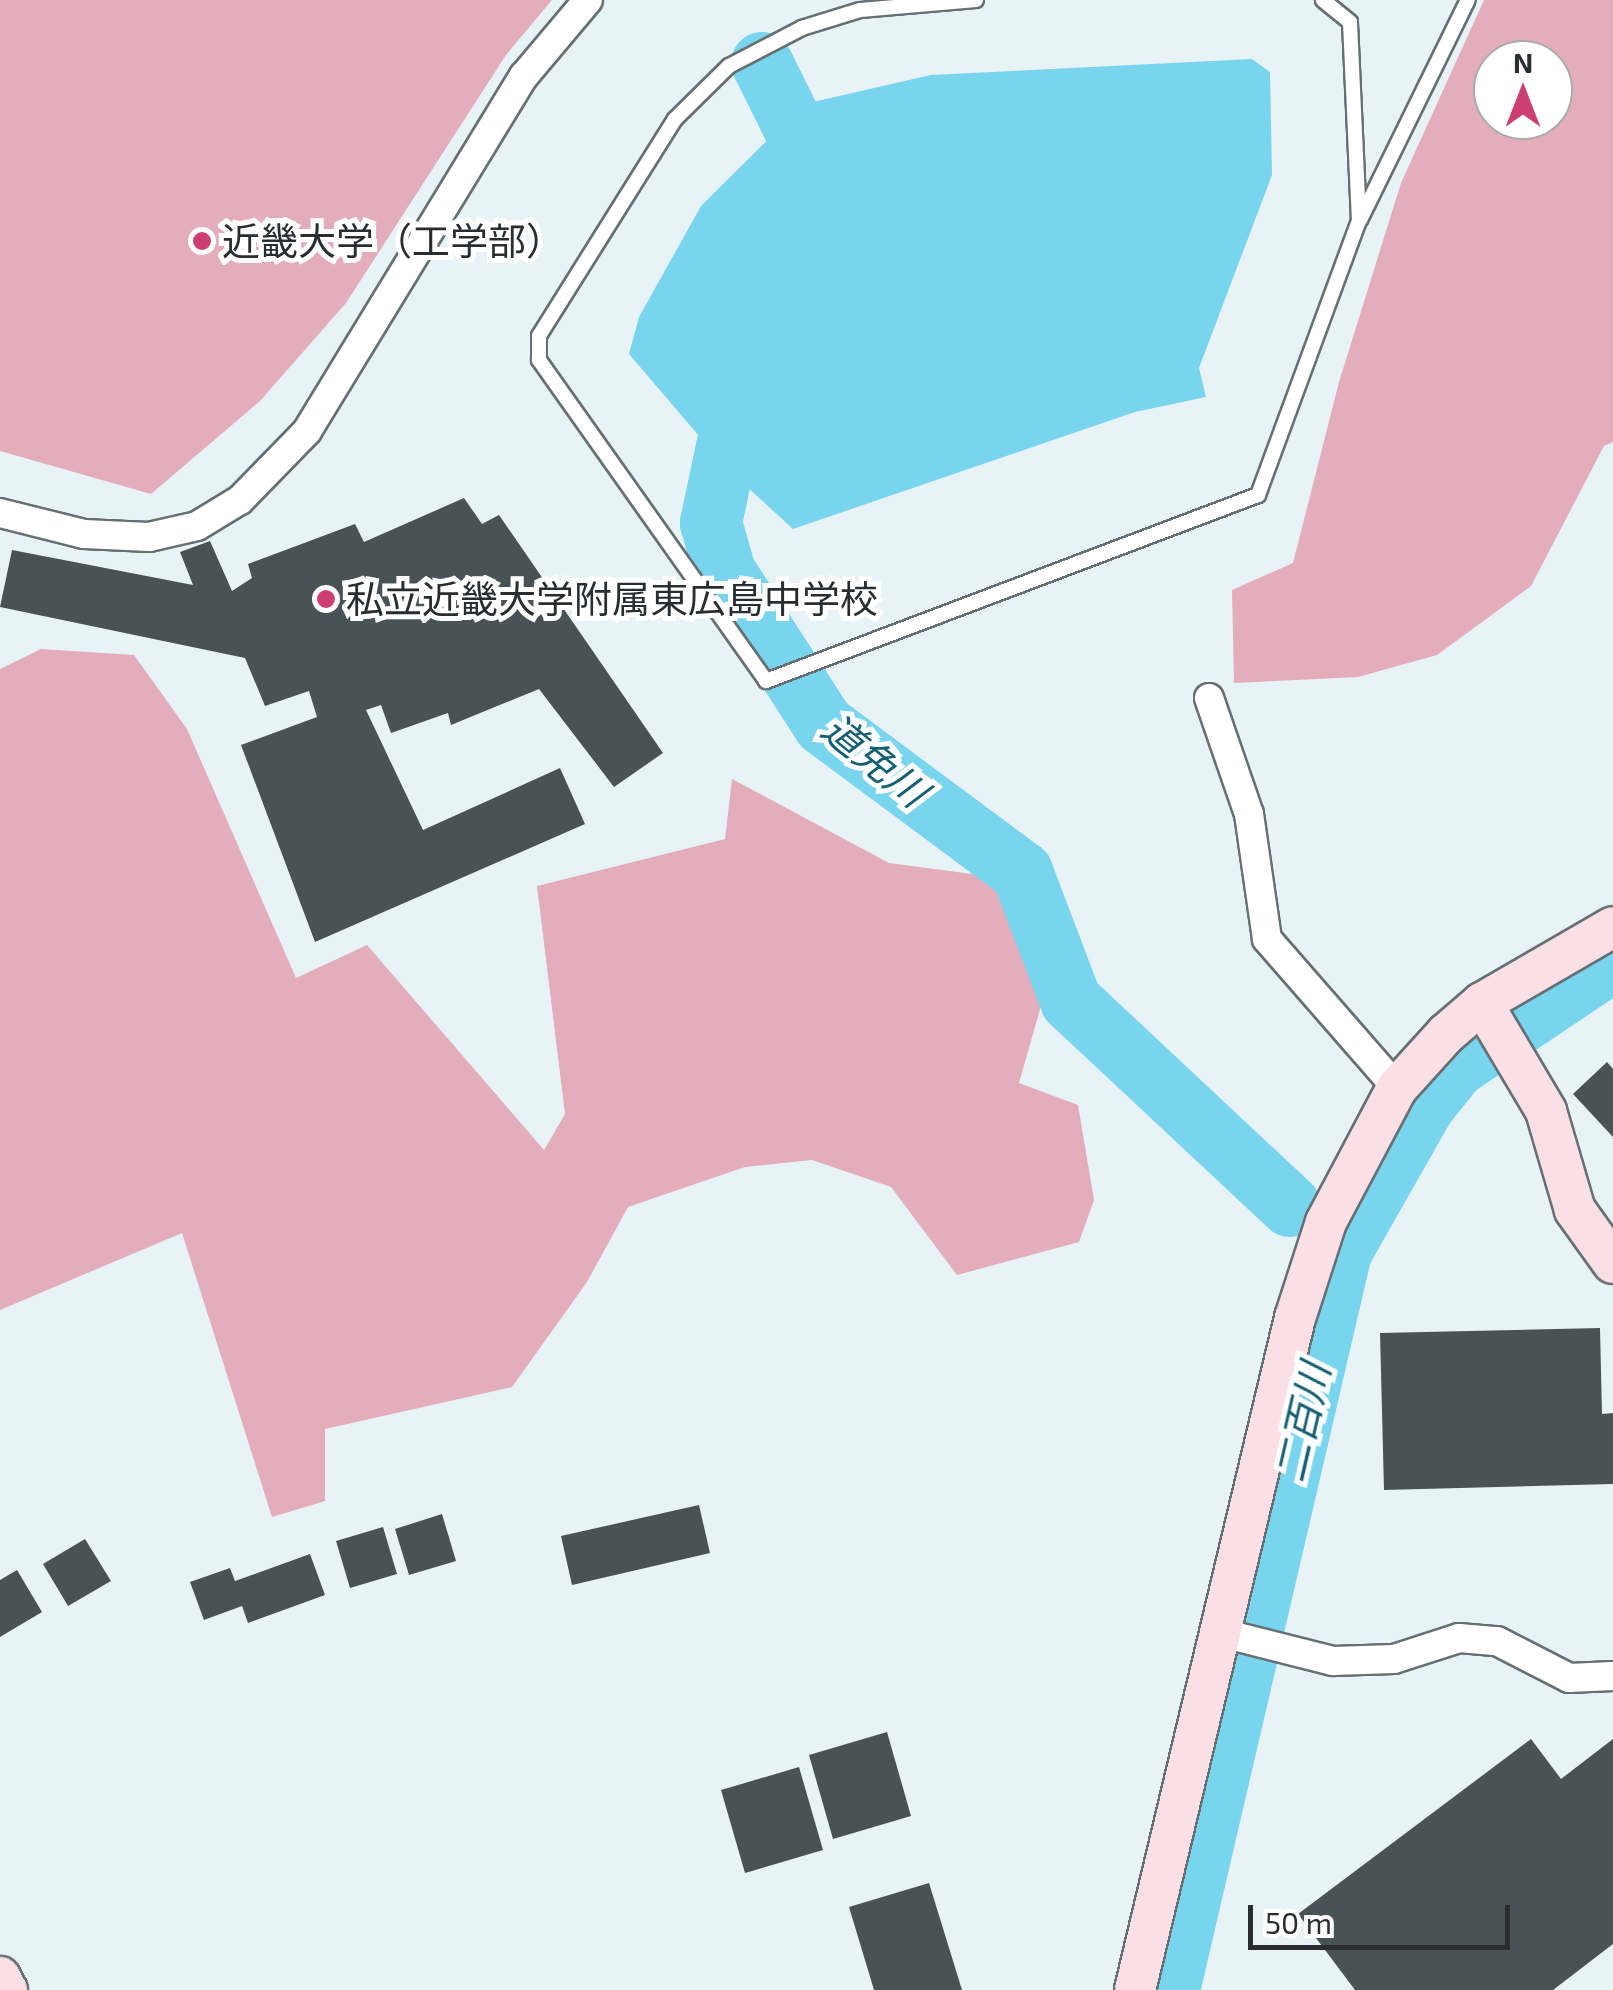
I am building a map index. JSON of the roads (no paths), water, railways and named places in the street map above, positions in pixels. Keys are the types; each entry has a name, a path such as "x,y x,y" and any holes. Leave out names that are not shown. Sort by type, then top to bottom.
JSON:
{"street":[{"path":"0,513 84,534 149,537 197,526 240,500 307,431 524,76 588,0"},
{"path":"1210,698 1249,814 1266,938 1397,1088"},
{"path":"1135,1990 1294,1318 1326,1222 1397,1088 1482,1004 1613,927"},
{"path":"1482,1004 1546,1111 1575,1210 1613,1263"},
{"path":"1218,1632 1333,1660 1394,1659 1459,1638 1497,1641 1569,1678 1613,1676"},
{"path":"0,1976 7,1990"}],"lane":[{"path":"976,0 860,10 802,28 730,66 675,119 539,336 539,360 766,681 1258,495 1360,221 1468,0"},
{"path":"1324,0 1350,22 1360,221"}],"water":[{"path":"1252,59 1270,72 1272,175 1199,368 1206,397 1135,412 793,529 745,485 746,470 723,464 629,354 639,317 701,206 804,104 931,75"}],"waterway":[{"name":"道免川","path":"762,63 825,190"},
{"name":"道免川","path":"771,395 727,447 711,523 725,572 824,725 1022,872 1071,1001 1290,1206"},
{"name":"二百川","path":"1169,1990 1341,1252 1424,1106 1455,1067 1613,961"}],"place":[{"name":"近畿大学（工学部）","path":"202,241"},
{"name":"私立近畿大学附属東広島中学校","path":"326,599"}]}
